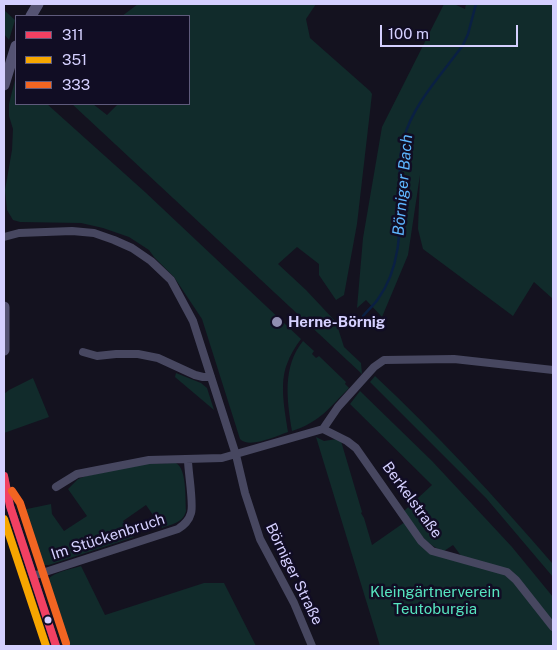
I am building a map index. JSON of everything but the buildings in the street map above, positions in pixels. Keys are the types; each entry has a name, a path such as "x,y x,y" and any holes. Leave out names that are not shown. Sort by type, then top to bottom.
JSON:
{"main road":[{"path":"32,15 38,4"},
{"path":"4,85 15,49"},
{"path":"4,307 4,350"}],"street":[{"path":"4,237 19,232 72,231 94,234 132,248 151,261 171,280 193,321 236,455"},
{"path":"83,352 98,356 138,354 158,358 195,375 211,377"},
{"path":"56,487 77,474 149,460 222,458 323,429 338,407 374,367 384,360 454,359 553,370"},
{"name":"Berkelstraße","path":"323,429 356,448 422,541 432,551 507,572 516,580 553,627"},
{"name":"Börniger Straße","path":"236,455 245,493 260,539 294,602 312,646"},
{"name":"Im Stückenbruch","path":"33,576 182,526 187,522 192,512 188,460"},
{"path":"4,476 10,506 56,646"},
{"path":"4,497 10,506"}],"green space":[{"path":"138,4 316,4 306,19 310,38 372,94 357,224 344,295 336,300 319,275 319,264 297,247 278,264 336,322 344,347 361,363 362,374 73,105 94,105 107,115 117,105 190,105 190,15 123,15"},
{"path":"444,4 454,4 465,9 466,4 553,4 553,299 534,282 513,316 423,249 418,229 420,175 408,255 382,317 366,300 357,308 363,238 382,127"},
{"path":"4,10 15,20 9,40 4,34"},
{"path":"15,80 15,105 48,105 145,192 301,339 290,357 283,380 283,398 288,432 270,439 250,443 240,439 202,319 174,277 149,250 129,237 81,223 20,222 13,220 7,210 5,190 12,150 13,129 9,116 9,104"},
{"path":"303,341 314,351 312,354 316,358 319,356 346,382 345,384 349,388 317,419 292,431 288,396 289,373 296,351"},
{"path":"176,373 201,383 207,388 214,410 175,377"},
{"path":"375,376 444,444 552,563 553,561 553,577 486,498 370,382"},
{"path":"33,378 49,417 4,433 4,394"},
{"path":"360,391 432,461 512,547 553,597 553,623 512,571 462,557 453,545 444,551 431,544 421,535 404,511 432,485 350,404"},
{"name":"Kleingärtnerverein Teutoburgia","path":"316,437 324,441 337,439 341,441 372,545 405,522 419,543 504,574 514,582 553,631 553,646 380,646"},
{"path":"176,463 180,466 184,477 186,511 180,521 162,528 146,505 123,521 134,537 49,565 44,565 37,561 22,510 51,504 52,514 64,531 87,516 68,489 78,479 143,464"},
{"path":"81,566 105,615 204,583 224,583 256,646 64,646 45,588 46,583 58,573"}],"waterway":[{"name":"Börniger Bach","path":"363,316 386,286 396,259 400,217 402,144 408,125 421,101 463,45 476,4"}],"transit line":[{"name":"311","path":"4,476 10,506 56,646"},
{"name":"333","path":"12,491 20,503 66,643"},
{"name":"351","path":"4,519 46,646"}],"place":[{"name":"Herne-Börnig","path":"277,322"}]}
